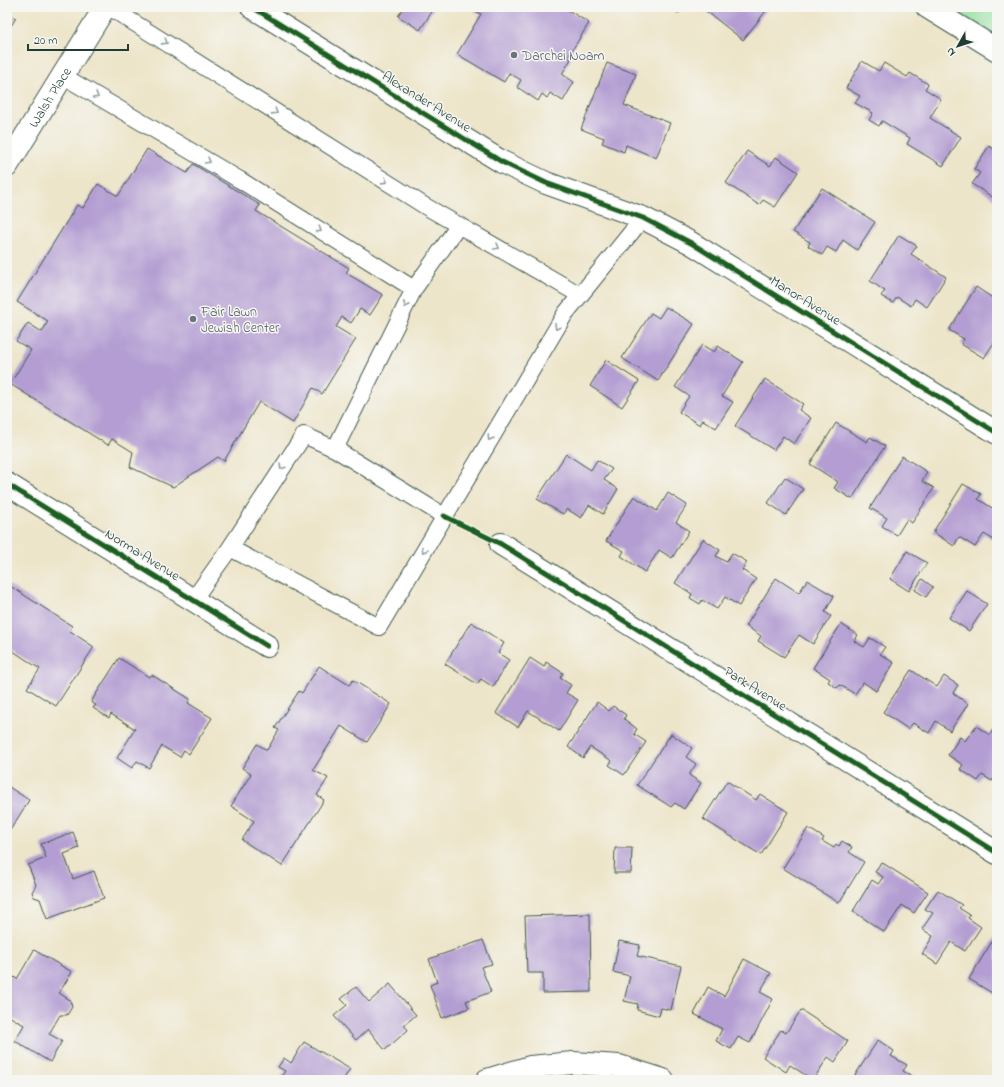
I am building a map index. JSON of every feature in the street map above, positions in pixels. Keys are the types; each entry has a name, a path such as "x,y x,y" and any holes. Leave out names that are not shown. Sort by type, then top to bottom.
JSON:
{"street":[{"name":"Walsh Place","path":"7,166 105,7"},
{"name":"Alexander Avenue","path":"252,7 502,162 546,184 596,201"},
{"path":"927,7 997,50"},
{"name":"Manor Avenue","path":"596,201 643,218 691,243 997,433"},
{"name":"Norma Avenue","path":"7,484 267,646"},
{"name":"Park Avenue","path":"502,544 997,853"},
{"path":"487,1080 530,1067 573,1063 619,1066 663,1080"}],"lane":[{"path":"109,7 425,206 580,295"},
{"path":"62,76 240,180 414,289"},
{"path":"230,548 379,627 565,314 643,218"},
{"path":"335,449 414,289 459,226"},
{"path":"194,600 230,548 304,434 335,449 444,516"}],"green space":[{"path":"927,7 997,7 997,50"}],"building":[{"path":"7,7 14,7 9,15 16,18 7,32"},
{"path":"404,7 435,7 420,30 398,16"},
{"name":"Darchei Noam","path":"477,7 563,7 589,23 568,57 571,59 562,74 574,82 563,101 550,93 547,98 542,94 538,101 517,87 521,80 509,73 504,82 457,54 481,14 474,11"},
{"path":"670,7 683,7 678,13"},
{"path":"701,7 769,7 743,40"},
{"path":"862,61 879,71 884,63 907,77 910,73 928,84 925,89 941,99 930,118 961,137 943,166 907,144 910,138 882,121 879,126 869,120 873,113 855,103 860,96 846,88"},
{"path":"607,63 636,74 624,105 670,123 656,158 626,145 624,152 602,143 604,138 581,129"},
{"path":"989,146 997,151 997,200 972,184 980,173 974,169"},
{"name":"Fair Lawn Jewish Center","path":"147,149 187,173 193,164 260,205 256,211 349,268 346,273 383,295 370,315 360,309 351,323 342,317 336,327 356,339 322,394 313,388 293,423 259,402 224,461 218,457 173,487 130,467 133,452 112,439 108,445 10,384 31,350 16,341 28,323 42,332 48,321 17,302 77,205 83,208 98,184 118,196"},
{"path":"747,151 770,166 776,157 798,172 775,207 763,200 759,205 726,183"},
{"path":"822,188 875,222 857,250 843,240 836,252 827,247 822,255 808,246 810,242 793,232"},
{"path":"899,235 917,246 911,254 946,277 927,307 915,299 911,306 897,297 893,303 881,296 885,291 870,281"},
{"path":"976,287 997,301 997,338 984,358 961,344 964,339 949,330"},
{"path":"666,307 694,324 658,381 622,358 651,313 659,318"},
{"path":"702,345 714,352 718,346 743,362 722,396 733,402 716,428 703,420 700,425 679,412 689,396 675,387"},
{"path":"606,360 639,381 622,407 590,386"},
{"path":"765,379 803,404 799,410 811,418 794,444 783,436 774,450 735,426"},
{"path":"836,423 867,442 870,437 885,446 852,499 834,488 838,482 810,464"},
{"path":"566,454 591,470 597,460 612,469 604,480 618,489 603,514 589,505 581,518 567,509 563,514 537,499"},
{"path":"902,456 927,472 922,481 934,488 912,523 907,519 897,535 882,526 887,518 870,508"},
{"path":"785,477 803,489 786,515 768,503"},
{"path":"963,484 981,494 978,499 997,511 997,536 994,540 984,534 975,547 959,537 954,546 933,532"},
{"path":"668,493 687,505 676,522 689,531 672,558 659,550 645,572 621,556 624,551 606,541 634,496 657,511"},
{"path":"703,539 720,550 716,556 726,562 732,553 747,562 742,570 756,579 739,606 725,597 717,609 702,600 700,604 690,598 692,594 675,583"},
{"path":"907,551 927,563 909,591 890,579"},
{"path":"776,578 799,593 807,580 834,596 825,612 831,616 813,644 799,635 784,657 758,641 761,636 746,626"},
{"path":"922,579 933,587 926,597 915,590"},
{"path":"7,584 72,626 70,631 94,647 56,706 27,688 40,669 7,647"},
{"path":"967,591 987,604 969,631 949,618"},
{"path":"471,622 504,643 498,653 509,660 493,687 481,679 477,684 445,664"},
{"path":"841,624 858,635 854,641 864,647 870,638 885,647 880,654 894,663 876,691 863,682 855,694 840,685 837,688 828,682 830,679 813,668"},
{"path":"119,658 149,677 152,675 190,699 188,703 212,718 189,754 184,750 180,757 162,746 149,768 137,761 132,768 117,758 135,729 111,714 109,718 93,708 96,705 91,702"},
{"path":"530,658 544,667 546,662 563,673 560,678 571,685 566,693 578,700 559,731 528,711 518,727 496,713"},
{"path":"319,666 349,685 353,680 391,704 367,742 341,726 313,770 328,778 317,795 324,800 282,866 242,840 254,821 231,806 251,774 242,768 257,744 267,750 279,730 275,728 299,691 302,693"},
{"path":"911,670 937,687 944,676 958,685 953,693 968,704 950,731 936,721 929,733 913,723 908,729 883,712"},
{"path":"597,702 609,711 613,706 626,715 624,719 637,729 634,734 646,742 624,775 609,765 612,761 590,747 583,758 568,747"},
{"path":"976,726 990,735 994,728 997,730 997,774 992,781 982,775 978,781 960,769 963,765 948,755 960,737 965,741"},
{"path":"671,734 692,748 686,757 696,764 689,775 701,783 684,809 675,803 671,807 637,785"},
{"path":"727,781 756,800 760,794 788,812 761,855 703,819"},
{"path":"9,787 29,800 9,832 7,831 7,790"},
{"path":"808,828 824,838 822,841 834,848 836,844 839,846 842,841 852,847 849,852 864,862 839,903 783,868"},
{"path":"73,832 79,848 64,854 73,879 94,871 104,898 47,919 40,899 34,897 32,892 36,885 28,865 46,858 41,844"},
{"path":"615,848 632,848 631,873 614,873"},
{"path":"881,862 928,892 914,913 902,905 884,932 853,911 872,880 878,884 883,877 875,872"},
{"path":"938,890 962,905 959,908 970,915 968,918 981,927 965,951 951,942 937,964 922,954 933,936 922,929 933,913 925,909"},
{"path":"590,914 591,992 543,993 543,973 527,973 525,916"},
{"path":"996,935 997,936 997,996 969,979"},
{"path":"483,940 492,964 481,967 491,992 466,1001 469,1008 442,1018 430,985 437,982 429,959"},
{"path":"619,941 640,945 637,956 681,966 671,1010 661,1008 659,1016 637,1010 638,1004 624,1001 630,976 613,972"},
{"path":"34,950 72,972 59,993 70,1000 72,1007 67,1015 60,1015 49,1034 62,1041 50,1062 15,1041 24,1025 7,1015 7,973 17,979"},
{"path":"744,959 771,973 760,992 773,999 750,1043 738,1037 731,1049 716,1041 722,1029 694,1014 708,987 724,996"},
{"path":"390,984 416,1015 404,1025 408,1030 385,1050 368,1029 356,1040 334,1016 347,1005 341,999 356,987 369,1002"},
{"path":"801,1010 848,1041 835,1062 828,1057 813,1080 790,1065 786,1072 763,1057 781,1030 786,1033"},
{"path":"878,1040 894,1051 891,1056 907,1065 903,1071 914,1077 912,1080 852,1080"},
{"path":"304,1042 350,1069 343,1080 279,1080 285,1071 278,1067 284,1058 291,1063"}],"cycle path":[{"path":"252,7 502,162 546,183 643,218 691,243 997,433"},
{"path":"7,484 267,646"},
{"path":"444,516 501,544 997,853"}],"place":[{"name":"Darchei Noam","path":"514,55"},
{"name":"Fair Lawn Jewish Center","path":"193,319"}]}
